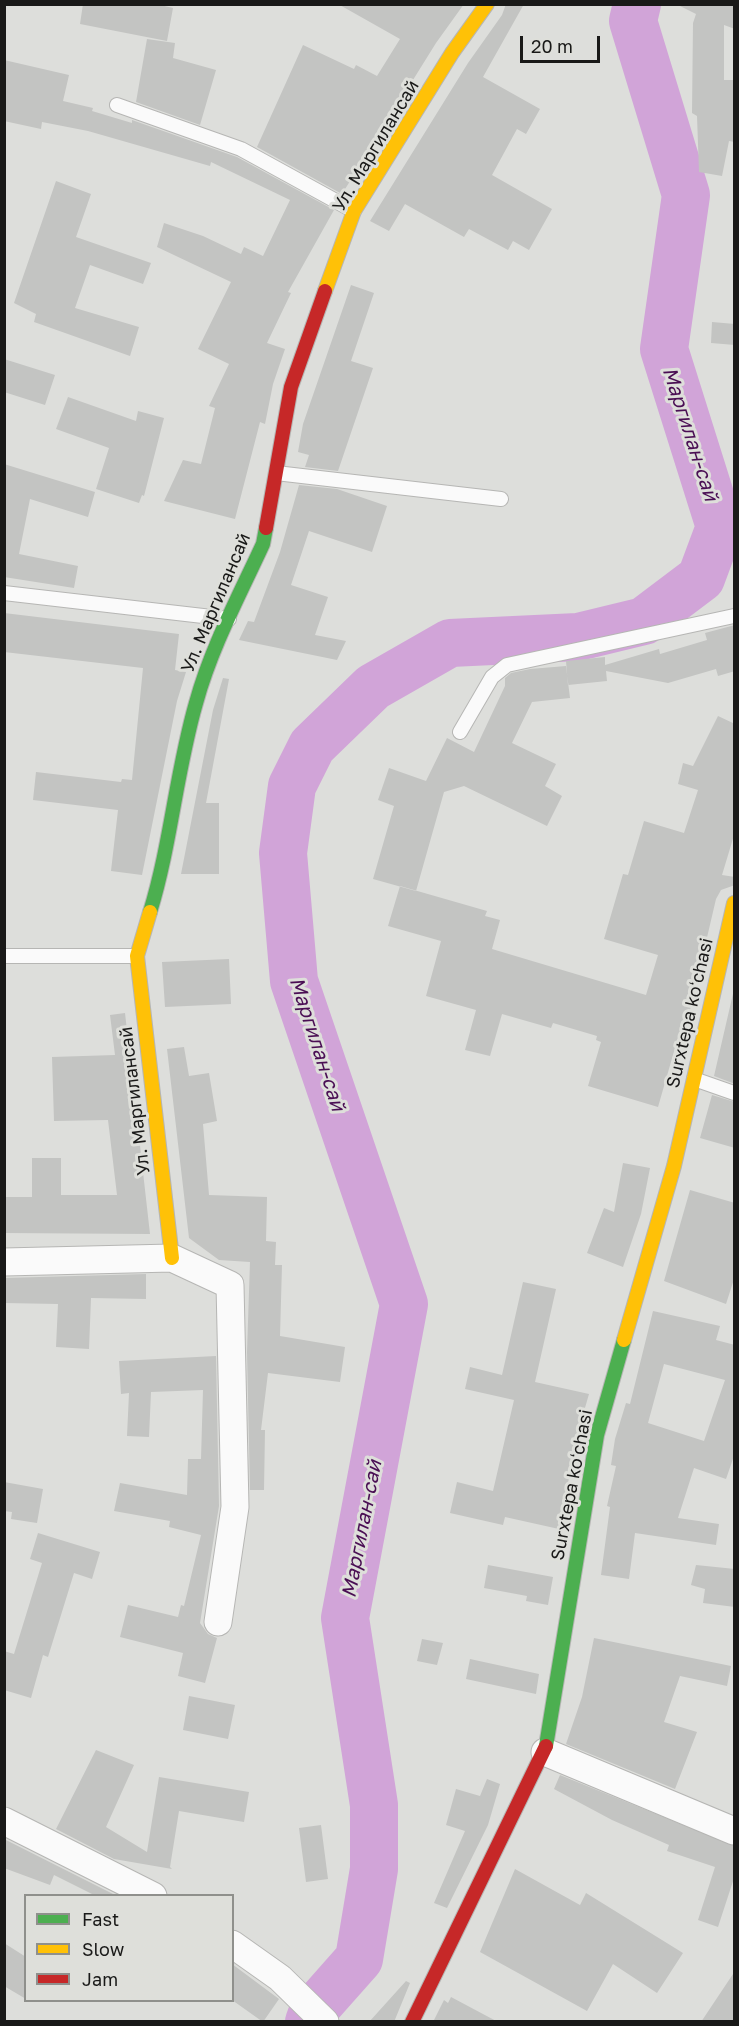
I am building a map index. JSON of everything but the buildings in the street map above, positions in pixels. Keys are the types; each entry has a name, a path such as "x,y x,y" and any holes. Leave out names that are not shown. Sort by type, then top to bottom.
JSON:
{"street":[{"name":"Ул. Маргилансай","path":"172,1258 137,956 161,876 195,705 209,660 231,619 263,544 291,387 354,211 452,53 487,4"},
{"name":"Surxtepa koʻchasi","path":"412,2022 544,1752 597,1435 674,1166 735,903"},
{"path":"4,1262 172,1258 230,1285 235,1507 218,1622"},
{"path":"544,1752 735,1832"},
{"path":"4,1821 149,1894"},
{"path":"234,1945 280,1978 318,2015"}],"lane":[{"path":"117,105 241,149 354,211"},
{"path":"276,473 501,499"},
{"path":"4,593 231,619"},
{"path":"460,732 492,677 507,665 735,616"},
{"path":"4,956 137,956"},
{"path":"694,1078 735,1093"}],"waterway":[{"name":"Маргилан-сай","path":"309,2022 313,2011 359,1959 374,1869 374,1805 345,1618 404,1304 294,981 283,853 292,786 312,746 373,687 450,643 578,637 644,621 701,578 720,527 664,349 686,195 633,21 637,4"}],"traffic: fast":[{"path":"150,912 163,860 183,755 202,683 217,642 263,544 266,528"},
{"path":"546,1746 597,1435 624,1340"}],"traffic: slow":[{"path":"325,291 354,211 452,53 487,4"},
{"path":"624,1340 674,1166 734,903"},
{"path":"150,912 137,956 172,1258"}],"traffic: jam":[{"path":"266,528 291,387 325,291"},
{"path":"412,2022 546,1746"}]}
